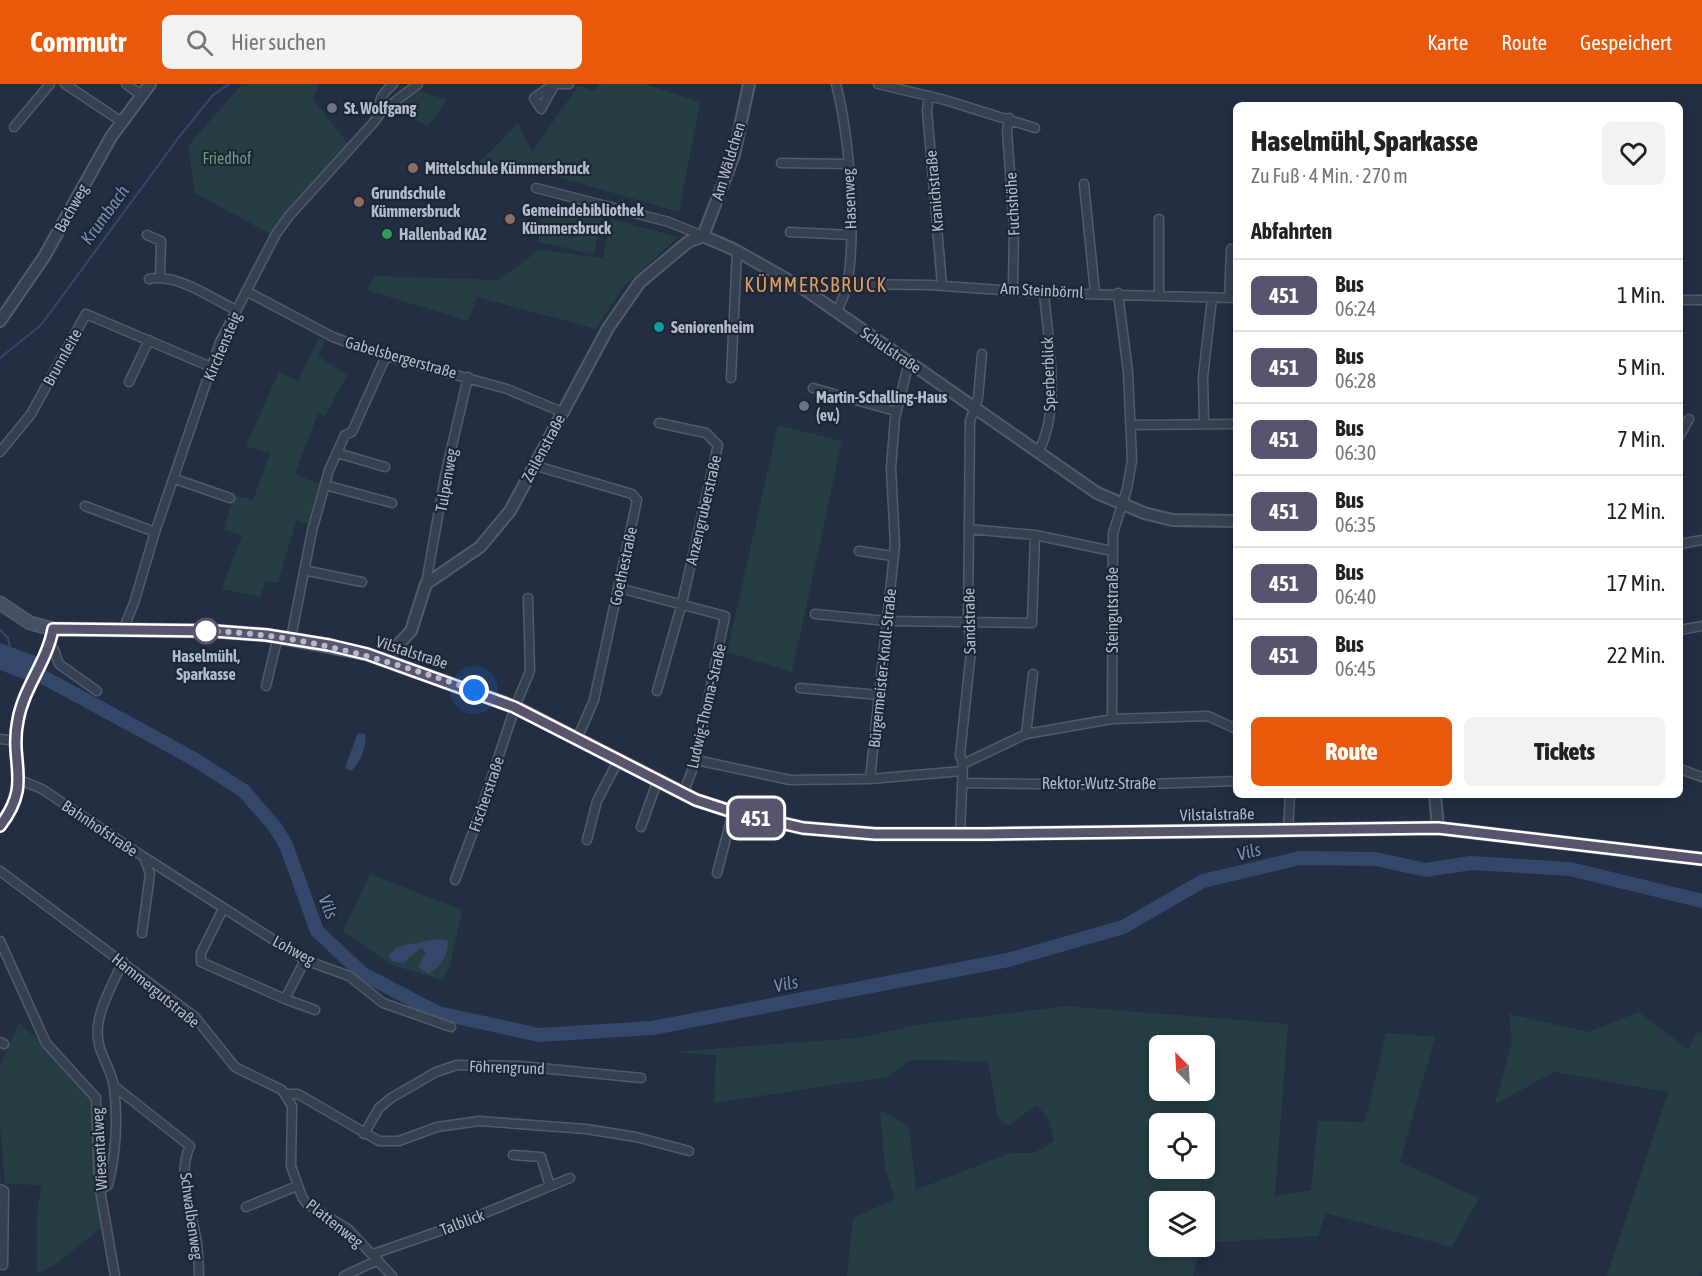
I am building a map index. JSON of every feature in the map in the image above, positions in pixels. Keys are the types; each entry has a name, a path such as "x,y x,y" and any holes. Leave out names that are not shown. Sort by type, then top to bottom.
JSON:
{"main road":[{"name":"Vilstalstraße","path":"0,603 30,623 53,629 214,631 284,637 329,645 388,661 514,707 683,794 733,812 803,828 841,832 960,834 1438,828 1702,859"}],"street":[{"path":"14,127 50,84"},
{"path":"65,84 122,122"},
{"path":"126,84 141,95"},
{"name":"Bachweg","path":"0,321 44,256 122,122 150,84"},
{"path":"381,112 378,104 381,96 393,84"},
{"name":"Kirchensteig","path":"123,630 134,603 155,532 220,342 276,234 289,216 381,112 418,84"},
{"path":"555,84 569,84"},
{"name":"Am Wäldchen","path":"703,236 734,155 749,84"},
{"name":"Hasenweg","path":"836,84 847,164 851,235 847,284 837,312"},
{"path":"878,84 1009,118 1035,128"},
{"name":"Kranichstraße","path":"929,96 927,110 942,285"},
{"name":"Fuchshöhe","path":"1009,118 1007,132 1014,224 1013,289"},
{"path":"781,163 847,164"},
{"path":"1084,184 1095,293"},
{"name":"Schulstraße","path":"536,188 669,222 737,251 804,289 1096,493 1172,520 1233,521"},
{"path":"1159,219 1159,295"},
{"path":"790,232 851,235"},
{"path":"147,235 161,241 160,277"},
{"name":"Zeilenstraße","path":"426,584 480,547 510,511 608,328 640,282 688,242 703,236"},
{"path":"1231,249 1233,298"},
{"path":"731,378 737,251"},
{"path":"149,279 160,277 186,285 236,310"},
{"name":"Am Steinbörnl","path":"847,284 942,285 1044,293 1118,293 1233,298"},
{"name":"Gabelsbergerstraße","path":"246,291 333,337 386,356 507,389 562,412"},
{"name":"Sperberblick","path":"1038,452 1047,433 1051,405 1044,293"},
{"name":"Steingutstraße","path":"1112,719 1113,532 1132,460 1128,372 1118,293"},
{"path":"1204,422 1204,368 1212,297"},
{"path":"1683,300 1702,300"},
{"name":"Brunnleite","path":"0,452 31,414 86,314 211,368"},
{"path":"129,382 149,340"},
{"name":"Sandstraße","path":"960,834 962,767 960,755 971,651 968,622 970,421 978,398 982,354"},
{"path":"266,686 284,637 304,570 325,485 345,435 352,432 386,356"},
{"name":"Bürgermeister-Knoll-Straße","path":"870,779 895,534 891,468 895,411 909,362"},
{"name":"Tulpenweg","path":"426,584 445,476 468,377"},
{"path":"813,388 895,411"},
{"path":"1683,430 1689,420"},
{"path":"1131,425 1204,422 1233,424"},
{"name":"Anzengruberstraße","path":"659,423 706,433 718,445 682,603"},
{"path":"337,453 385,467"},
{"name":"Goethestraße","path":"533,465 635,496 637,500 594,700 577,739"},
{"path":"175,479 230,498"},
{"path":"325,485 392,503"},
{"path":"85,506 155,532"},
{"path":"969,529 1035,535 1112,551"},
{"path":"815,614 887,621 1032,624 1035,535"},
{"path":"1683,543 1702,540"},
{"path":"859,551 893,556"},
{"path":"304,570 362,582"},
{"path":"388,661 390,653 411,631 426,584"},
{"path":"619,588 682,603 657,691"},
{"name":"Fischerstraße","path":"455,880 479,816 514,707 530,672 528,598"},
{"name":"Ludwig-Thoma-Straße","path":"682,603 725,616 696,760 683,794"},
{"path":"1683,629 1702,626"},
{"path":"0,826 15,804 20,780 16,741 18,717 27,692 48,650 53,629"},
{"path":"48,650 54,650 59,664 97,691"},
{"path":"1026,734 1033,674"},
{"path":"800,688 879,695"},
{"path":"696,760 790,780 870,779 962,767 1026,734 1112,719 1175,719 1208,716 1233,728"},
{"path":"0,739 16,741"},
{"path":"587,840 597,801 618,761"},
{"path":"1683,770 1702,777"},
{"name":"Bahnhofstraße","path":"20,780 42,789 144,857 150,874 142,933"},
{"name":"Rektor-Wutz-Straße","path":"962,783 1122,785 1233,780"},
{"path":"641,827 657,782"},
{"path":"1288,829 1290,798"},
{"path":"1435,798 1438,828"},
{"path":"717,873 733,812"},
{"name":"Lohweg","path":"144,857 305,960 349,976 383,1003 451,1027"},
{"name":"Hammergutstraße","path":"0,871 195,1017 235,1067 274,1084 285,1094 298,1094 379,1141 399,1141 437,1127 479,1121 606,1132 636,1137 689,1151"},
{"path":"224,909 201,953 201,962 315,1010"},
{"name":"Wiesentalweg","path":"0,941 46,1043 96,1098 100,1190 115,1276"},
{"path":"285,999 305,960"},
{"path":"100,1190 108,1185 112,1170 115,1120 114,1086 98,1047 98,1023 123,961"},
{"name":"Föhrengrund","path":"364,1134 379,1108 391,1098 436,1072 457,1065 520,1066 641,1077"},
{"name":"Schwalbenweg","path":"114,1086 190,1146 185,1156 185,1188 197,1243 200,1276"},
{"name":"Plattenweg","path":"285,1094 292,1106 290,1149 297,1186 307,1204 348,1229 392,1276"},
{"path":"513,1155 541,1157 550,1186"},
{"name":"Talblick","path":"344,1276 376,1257 570,1178"},
{"path":"246,1207 297,1186"},
{"path":"2,1190 2,1264"}],"green space":[{"name":"Friedhof","path":"242,84 320,84 313,99 349,145 281,218 270,234 195,193 188,146"},
{"path":"598,84 646,84 700,102 679,212 530,169 523,177 474,168 518,123 532,152 578,86 596,91"},
{"path":"419,91 447,100 428,126 393,109"},
{"path":"546,204 602,217 594,254 538,242"},
{"path":"611,219 678,237 623,287 596,329 477,297 468,321 367,290 375,276 499,280 539,250 603,258"},
{"path":"318,339 325,341 318,356 347,375 325,416 318,413 295,474 319,484 309,524 296,520 278,583 265,581 260,597 222,589 242,535 224,530 234,495 253,500 270,453 246,446 279,372 298,381"},
{"path":"778,425 842,441 792,672 727,652"},
{"path":"370,874 462,910 450,966 442,980 392,965 343,931"},
{"path":"1066,1006 1288,1024 1275,1196 1311,1190 1318,1121 1365,1122 1386,1033 1435,1037 1400,1162 1479,1198 1452,1247 1326,1213 1318,1236 1215,1242 1215,1191 1149,1191 1149,1257 1198,1257 1193,1276 847,1276 853,1218 895,1199 885,1168 880,1110 909,1126 916,1190 1010,1153 1034,1153 1054,1141 1048,1118 1036,1105 1008,1126 998,1118 988,1061 911,1060 887,1077 714,1103 716,1055 671,1052 857,1038 921,1024"},
{"path":"1639,1012 1688,1049 1698,1031 1702,1033 1702,1271 1699,1276 1607,1276 1668,1092 1554,1072 1495,1104 1512,1042 1509,1014 1588,1032"},
{"path":"19,1023 63,1062 96,1098 96,1172 101,1228 56,1264 37,1274 37,1215 41,1185 5,1184 0,1124 0,1066"}],"water":[{"path":"0,643 38,657 26,680 0,670"},
{"path":"358,733 365,734 364,749 350,771 345,767"},
{"path":"437,939 448,941 447,951 437,968 429,974 418,967 426,953 422,947 403,963 392,961 388,956 397,947"}],"waterway":[{"name":"Krumbach","path":"0,358 41,325 179,137 213,95 229,84"},
{"name":"Krumbach","path":"0,630 8,638 10,648"},
{"name":"Vils","path":"0,656 12,660 194,759 244,791 275,827 286,845 317,931 363,974 438,1013 539,1035 652,1028 1008,960 1123,927 1203,881 1300,858 1376,859 1426,870 1471,863 1570,869 1702,901"}],"bus line":[{"name":"451","path":"0,826 15,804 18,792 20,780 16,729 21,705 50,647 53,629 214,631 310,641 388,661 474,690 514,707 696,800 733,812 803,828 875,834 987,834 1438,828 1702,859"}],"place":[{"name":"St. Wolfgang","path":"332,108"},
{"name":"Mittelschule Kümmersbruck","path":"413,168"},
{"name":"Grundschule Kümmersbruck","path":"359,202"},
{"name":"Gemeindebibliothek Kümmersbruck","path":"510,219"},
{"name":"Hallenbad KA2","path":"387,234"},
{"name":"Seniorenheim","path":"659,327"},
{"name":"Martin-Schalling-Haus (ev.)","path":"804,406"},
{"name":"Haselmühl, Sparkasse","path":"206,631"}],"district":[{"name":"KÜMMERSBRUCK","path":"816,285"}],"route":[{"path":"206,631 201,631 267,635 329,645 367,654 474,690"}]}
